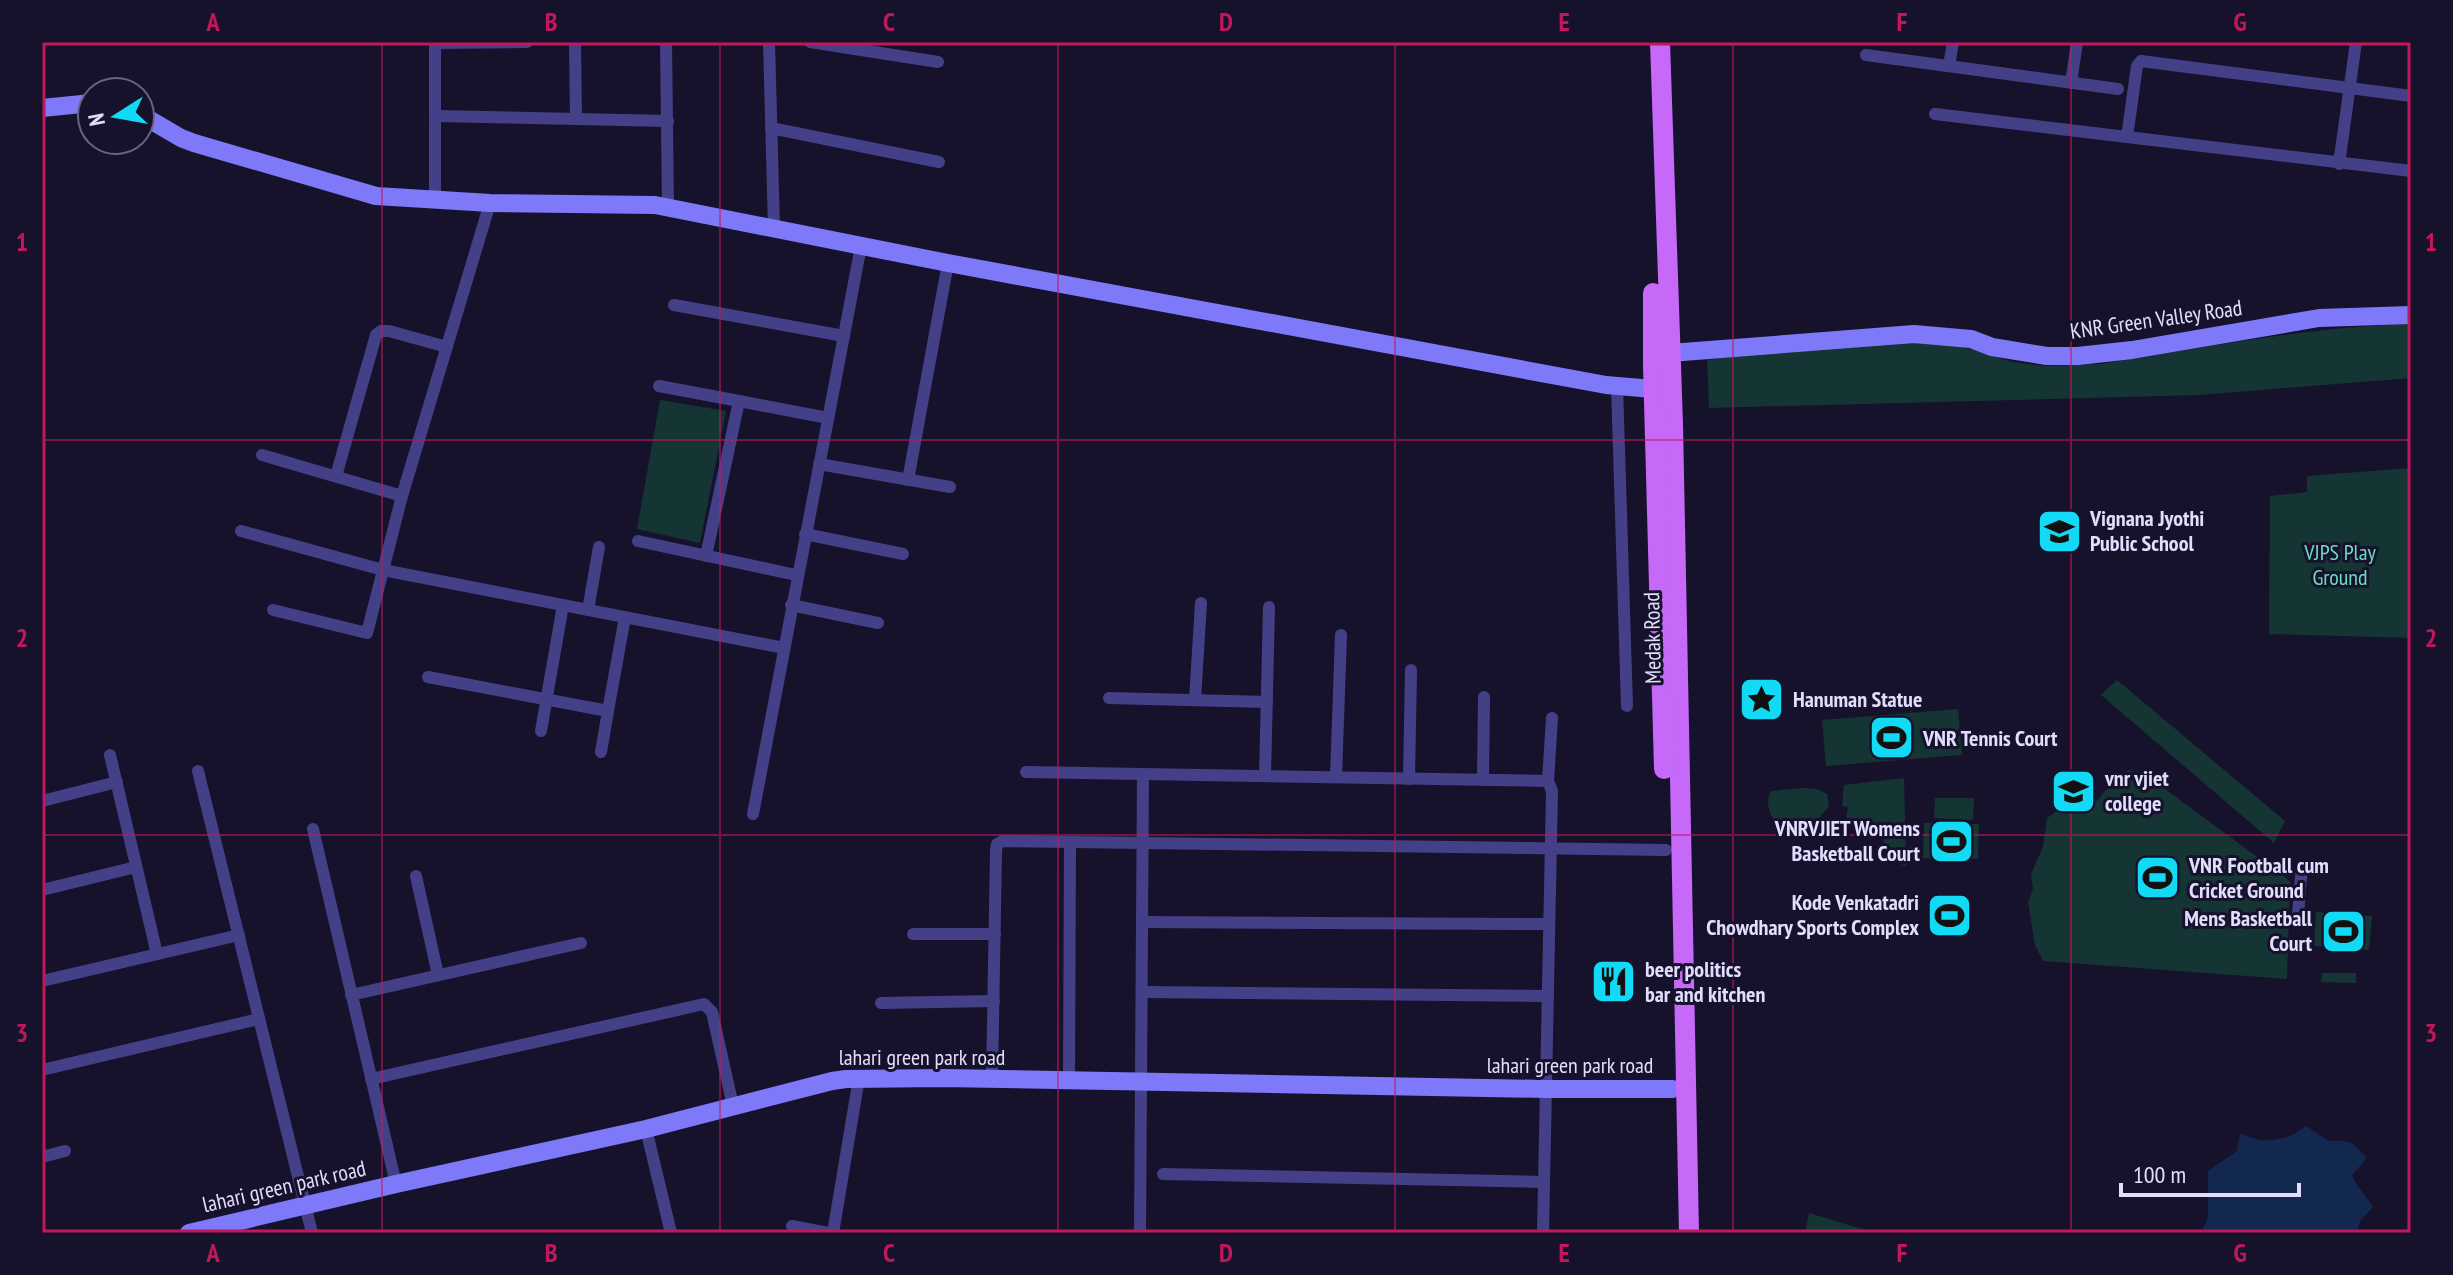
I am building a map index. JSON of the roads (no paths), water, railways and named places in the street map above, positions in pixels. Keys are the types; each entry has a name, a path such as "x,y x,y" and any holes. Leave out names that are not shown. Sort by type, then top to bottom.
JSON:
{"main road":[{"name":"Medak Road","path":"1646,42 1655,119 1670,353 1689,1233"},
{"name":"Medak Road","path":"1660,42 1655,119 1653,389 1676,1233"}],"street":[{"path":"435,200 435,42 527,42"},
{"path":"575,42 576,119"},
{"path":"666,42 668,208"},
{"path":"769,42 774,228"},
{"path":"810,42 938,62"},
{"path":"1949,66 1953,42"},
{"path":"2071,83 2077,42"},
{"path":"2339,164 2356,42"},
{"path":"1866,55 2118,89"},
{"path":"2127,137 2137,66 2141,61 2411,96"},
{"path":"42,108 76,105"},
{"path":"1935,114 2411,171"},
{"path":"435,116 668,121"},
{"path":"156,123 194,143 376,196 490,203 640,204 668,208 948,263 1617,386 1653,389"},
{"path":"771,128 939,162"},
{"path":"273,610 367,633 402,496 490,203"},
{"path":"753,814 796,575 861,246"},
{"path":"908,480 948,263"},
{"path":"674,305 844,336"},
{"name":"KNR Green Valley Road","path":"1670,353 1914,334 1971,339 1992,347 2047,356 2078,356 2132,350 2319,318 2411,315"},
{"path":"336,476 376,335 389,331 447,347"},
{"path":"659,386 828,418"},
{"path":"1617,386 1627,706"},
{"path":"706,556 739,401"},
{"path":"262,455 402,496"},
{"path":"819,464 950,487"},
{"path":"241,531 383,570 784,648"},
{"path":"805,534 903,554"},
{"path":"638,541 796,575"},
{"path":"588,610 599,547"},
{"path":"1195,700 1201,603"},
{"path":"541,731 563,605"},
{"path":"791,605 878,623"},
{"path":"1265,776 1269,607"},
{"path":"601,752 625,617"},
{"path":"1336,777 1341,635"},
{"path":"1409,779 1411,670"},
{"path":"428,677 608,711"},
{"path":"1483,780 1484,697"},
{"path":"1109,698 1267,702"},
{"path":"1543,1233 1552,791 1548,781 1552,718"},
{"path":"110,755 157,954"},
{"path":"198,771 312,1233"},
{"path":"1026,772 1548,781"},
{"path":"1140,1233 1143,774"},
{"path":"42,801 117,782"},
{"path":"313,829 396,1184"},
{"path":"992,1080 997,844 1011,841 1666,850"},
{"path":"1069,1081 1070,842"},
{"path":"2298,914 2302,866"},
{"path":"42,890 136,867"},
{"path":"416,876 438,975"},
{"path":"1142,922 1549,924"},
{"path":"913,934 995,934"},
{"path":"42,981 239,935"},
{"path":"351,995 581,943"},
{"path":"1142,992 1548,996"},
{"path":"881,1003 994,1001"},
{"path":"371,1079 704,1004 712,1012 733,1106"},
{"path":"42,1070 259,1019"},
{"path":"792,1226 831,1233 859,1078"},
{"name":"lahari green park road","path":"201,1232 396,1184 646,1129 832,1081 859,1078 1673,1089"},
{"path":"646,1129 668,1232"},
{"path":"42,1157 65,1151"},
{"path":"1163,1174 1544,1182"}],"water":[{"path":"2306,1126 2329,1141 2353,1144 2367,1158 2352,1175 2373,1207 2360,1221 2357,1233 2201,1233 2208,1217 2208,1171 2237,1151 2240,1134 2272,1140 2291,1135"}],"place":[{"name":"Vignana Jyothi Public School","path":"2059,531"},
{"name":"Hanuman Statue","path":"1762,699"},
{"name":"VNR Tennis Court","path":"1892,738"},
{"name":"vnr vjiet college","path":"2074,791"},
{"name":"VNRVJIET Womens Basketball Court","path":"1951,841"},
{"name":"VNR Football cum Cricket Ground","path":"2158,878"},
{"name":"Kode Venkatadri Chowdhary Sports Complex","path":"1950,915"},
{"name":"Mens Basketball Court","path":"2343,931"},
{"name":"beer politics bar and kitchen","path":"1614,982"}],"park label":[{"name":"VJPS Play Ground","path":"2340,564"}]}
